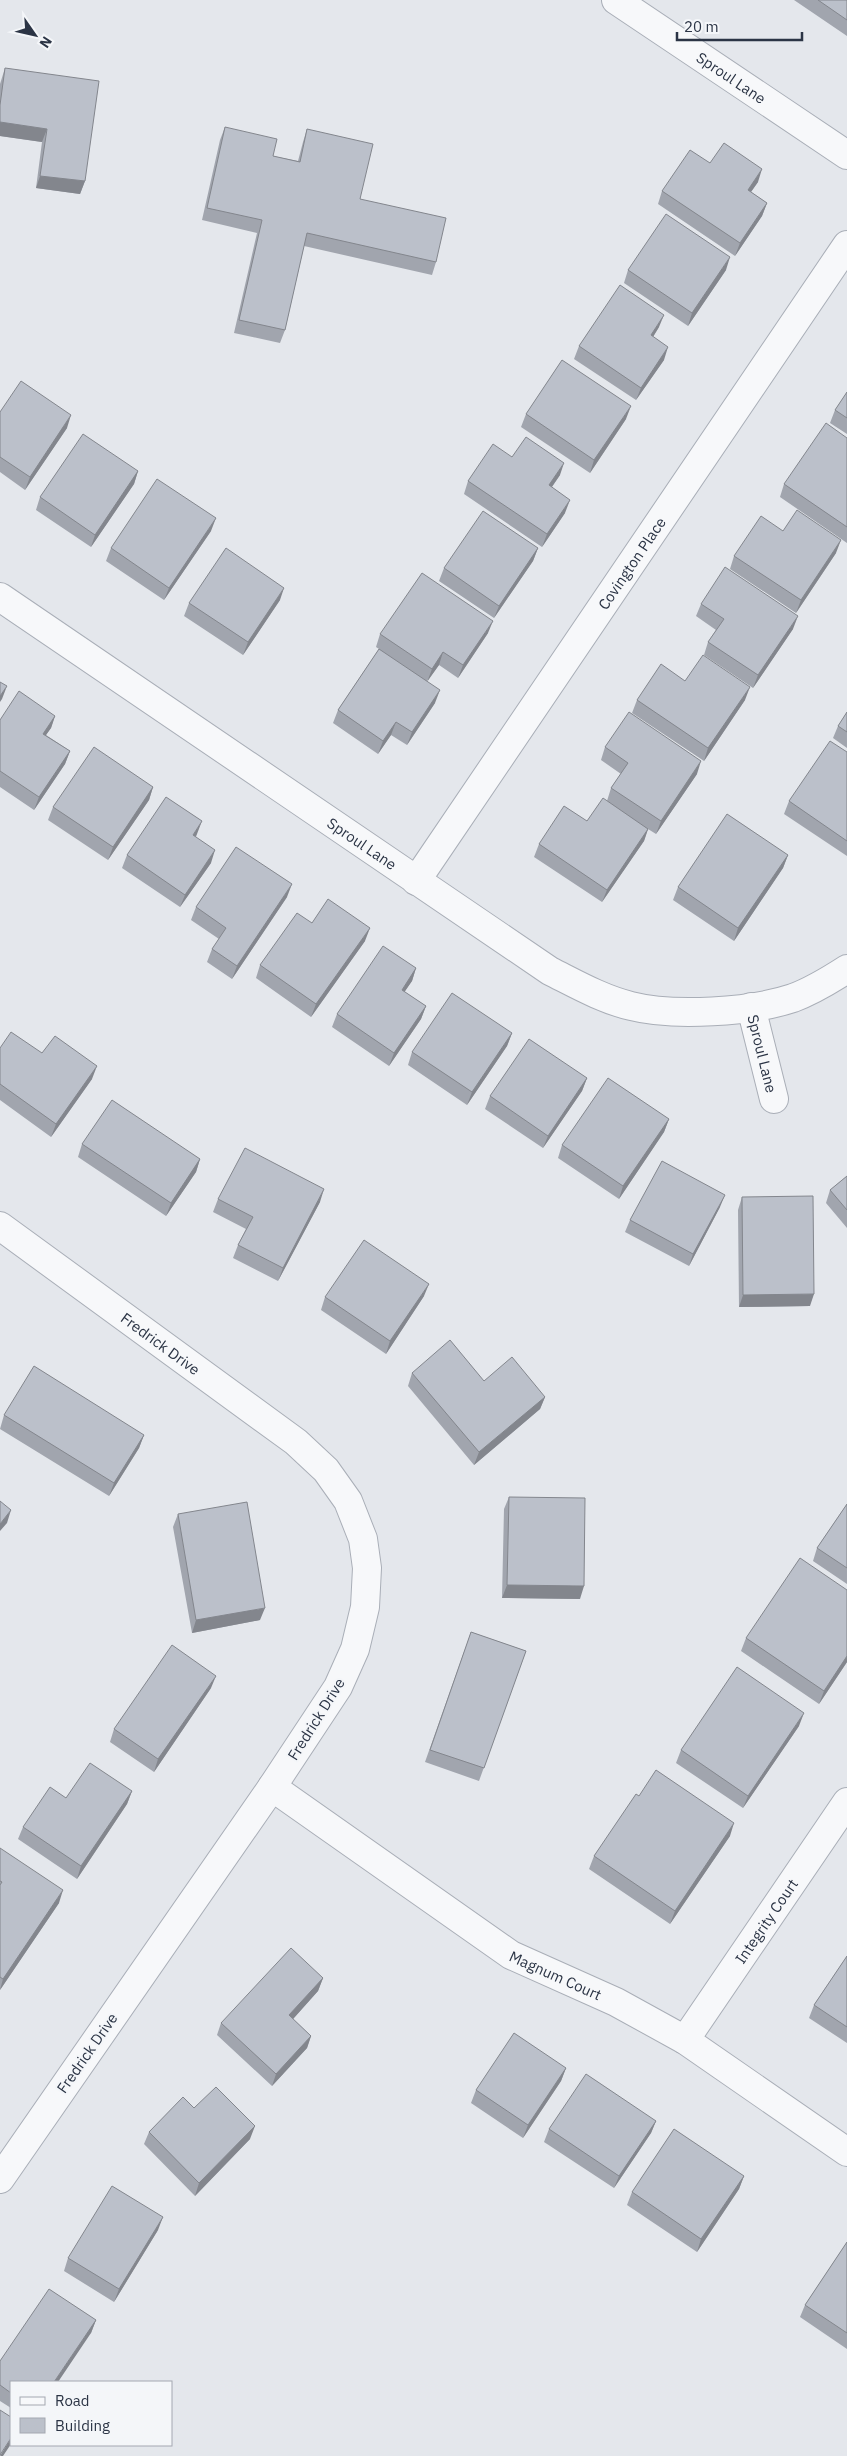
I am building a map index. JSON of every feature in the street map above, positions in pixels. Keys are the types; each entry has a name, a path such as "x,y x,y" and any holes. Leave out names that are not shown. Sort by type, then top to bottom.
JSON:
{"street":[{"name":"Sproul Lane","path":"616,0 847,154"},
{"name":"Covington Place","path":"416,881 847,245"},
{"name":"Sproul Lane","path":"0,597 550,971 597,995 632,1006 672,1010 716,1011 751,1007 793,998 847,969"},
{"name":"Sproul Lane","path":"751,1007 774,1099"},
{"name":"Fredrick Drive","path":"0,2179 272,1787 338,1687 355,1649 365,1607 367,1568 363,1539 348,1501 326,1470 296,1442 2,1232"},
{"name":"Magnum Court","path":"272,1787 511,1955 616,2002 685,2040 847,2152"},
{"name":"Integrity Court","path":"685,2040 847,1802"}],"building":[{"path":"818,0 847,0 847,20"},
{"path":"5,68 99,81 85,181 40,176 47,129 0,122 0,105"},
{"path":"225,127 277,139 273,156 300,162 307,129 373,144 360,199 446,218 436,262 307,233 285,330 239,320 262,220 207,208"},
{"path":"724,143 762,169 748,190 767,203 740,243 662,191 690,150 710,163"},
{"path":"666,214 730,257 692,313 628,270"},
{"path":"620,285 664,315 651,335 668,347 641,388 579,346"},
{"path":"562,360 631,406 594,460 526,414"},
{"path":"21,381 71,415 30,477 0,457 0,412"},
{"path":"847,392 847,418 835,410"},
{"path":"826,423 847,438 847,527 784,484"},
{"path":"83,434 138,471 95,535 40,497"},
{"path":"526,437 564,463 549,485 570,500 547,534 468,481 493,444 512,457"},
{"path":"157,479 216,518 169,588 111,548"},
{"path":"797,510 841,540 801,600 734,556 761,516 783,531"},
{"path":"483,511 538,548 499,606 444,568"},
{"path":"226,548 284,588 248,642 189,603"},
{"path":"725,567 798,616 758,675 708,642 724,619 701,604"},
{"path":"422,573 493,621 463,665 443,652 432,669 380,634"},
{"path":"379,649 440,690 412,732 396,722 383,741 338,710"},
{"path":"703,655 750,687 708,748 637,700 661,664 685,681"},
{"path":"0,682 7,686 0,696"},
{"path":"19,691 55,716 43,734 70,751 39,797 0,771 0,720"},
{"path":"629,712 701,761 661,821 611,788 628,763 605,747"},
{"path":"847,712 847,732 838,726"},
{"path":"830,741 847,752 847,841 789,801"},
{"path":"94,747 153,787 113,847 53,807"},
{"path":"166,797 202,821 193,835 215,850 185,895 127,855"},
{"path":"603,798 648,829 607,890 539,844 564,806 587,821"},
{"path":"727,814 788,855 738,928 678,887"},
{"path":"236,847 292,884 237,966 212,949 226,928 196,907"},
{"path":"328,899 370,928 316,1004 260,965 297,913 312,923"},
{"path":"383,946 416,968 402,990 426,1006 394,1053 337,1014"},
{"path":"452,993 512,1033 472,1092 412,1052"},
{"path":"11,1032 42,1053 55,1036 97,1066 56,1124 0,1084 0,1048"},
{"path":"529,1039 587,1078 548,1136 490,1096"},
{"path":"608,1078 669,1119 623,1186 562,1145"},
{"path":"112,1100 200,1159 171,1203 82,1144"},
{"path":"245,1148 324,1189 283,1268 238,1245 253,1217 218,1199"},
{"path":"662,1161 725,1195 693,1254 630,1220"},
{"path":"847,1176 847,1210 830,1190"},
{"path":"813,1196 814,1294 743,1295 742,1197"},
{"path":"364,1240 429,1284 390,1341 325,1297"},
{"path":"450,1340 484,1381 512,1357 545,1397 479,1452 412,1373"},
{"path":"34,1366 144,1435 114,1483 4,1415"},
{"path":"509,1497 585,1498 584,1586 507,1585"},
{"path":"0,1501 11,1510 0,1524"},
{"path":"247,1502 265,1608 196,1620 178,1514"},
{"path":"847,1504 847,1568 817,1548"},
{"path":"800,1558 847,1590 847,1656 824,1691 746,1638"},
{"path":"471,1632 526,1651 484,1768 430,1750"},
{"path":"172,1645 216,1676 158,1759 114,1729"},
{"path":"737,1667 804,1713 748,1796 681,1750"},
{"path":"90,1763 132,1791 81,1866 23,1827 50,1787 66,1798"},
{"path":"656,1770 734,1823 675,1911 594,1856 636,1794 639,1796"},
{"path":"0,1848 63,1890 3,1979 0,1977 0,1885 2,1882 0,1881"},
{"path":"291,1948 323,1978 289,2015 311,2036 276,2074 221,2023"},
{"path":"847,1956 847,2027 814,2005"},
{"path":"514,2033 566,2068 528,2125 476,2090"},
{"path":"586,2074 656,2121 619,2176 549,2129"},
{"path":"216,2087 255,2126 199,2183 149,2132 183,2097 194,2108"},
{"path":"674,2129 744,2176 701,2239 632,2192"},
{"path":"112,2186 163,2217 119,2289 68,2258"},
{"path":"847,2242 847,2333 805,2305"},
{"path":"49,2289 96,2320 55,2381 10,2381 10,2392 0,2385 0,2361"},
{"path":"0,2410 10,2416 10,2440 0,2455"}]}
